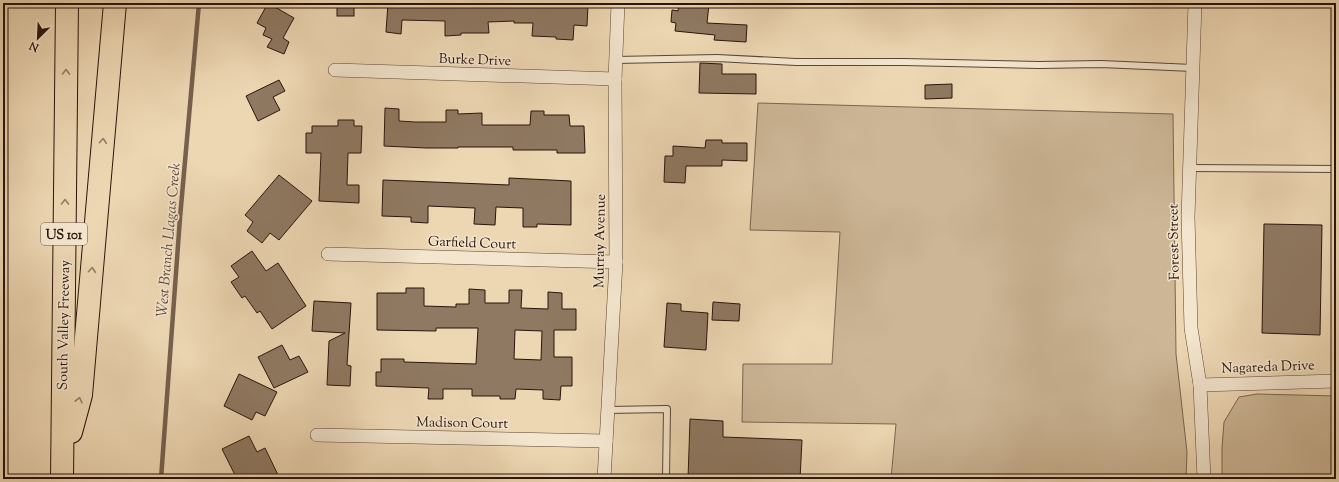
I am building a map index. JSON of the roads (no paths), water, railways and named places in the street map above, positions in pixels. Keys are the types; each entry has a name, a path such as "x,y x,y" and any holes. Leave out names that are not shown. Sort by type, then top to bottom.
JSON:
{"highway":[{"name":"South Valley Freeway","path":"62,472 67,3"},
{"path":"62,472 81,395 116,3"}],"street":[{"name":"Murray Avenue","path":"604,479 616,262 615,79 618,3"},
{"name":"Forest Street","path":"1195,3 1188,217 1191,328 1200,385 1204,479"},
{"name":"Burke Drive","path":"335,70 615,79"},
{"name":"Garfield Court","path":"328,254 616,262"},
{"name":"Nagareda Drive","path":"1200,385 1336,381"},
{"name":"Madison Court","path":"317,435 606,441"}],"lane":[{"path":"616,60 717,58 796,62 904,62 1039,65 1101,64 1193,68"},
{"path":"1189,168 1336,169"},
{"path":"608,410 667,409 666,479"}],"waterway":[{"name":"West Branch Llagas Creek","path":"161,479 180,218 199,3"}]}
